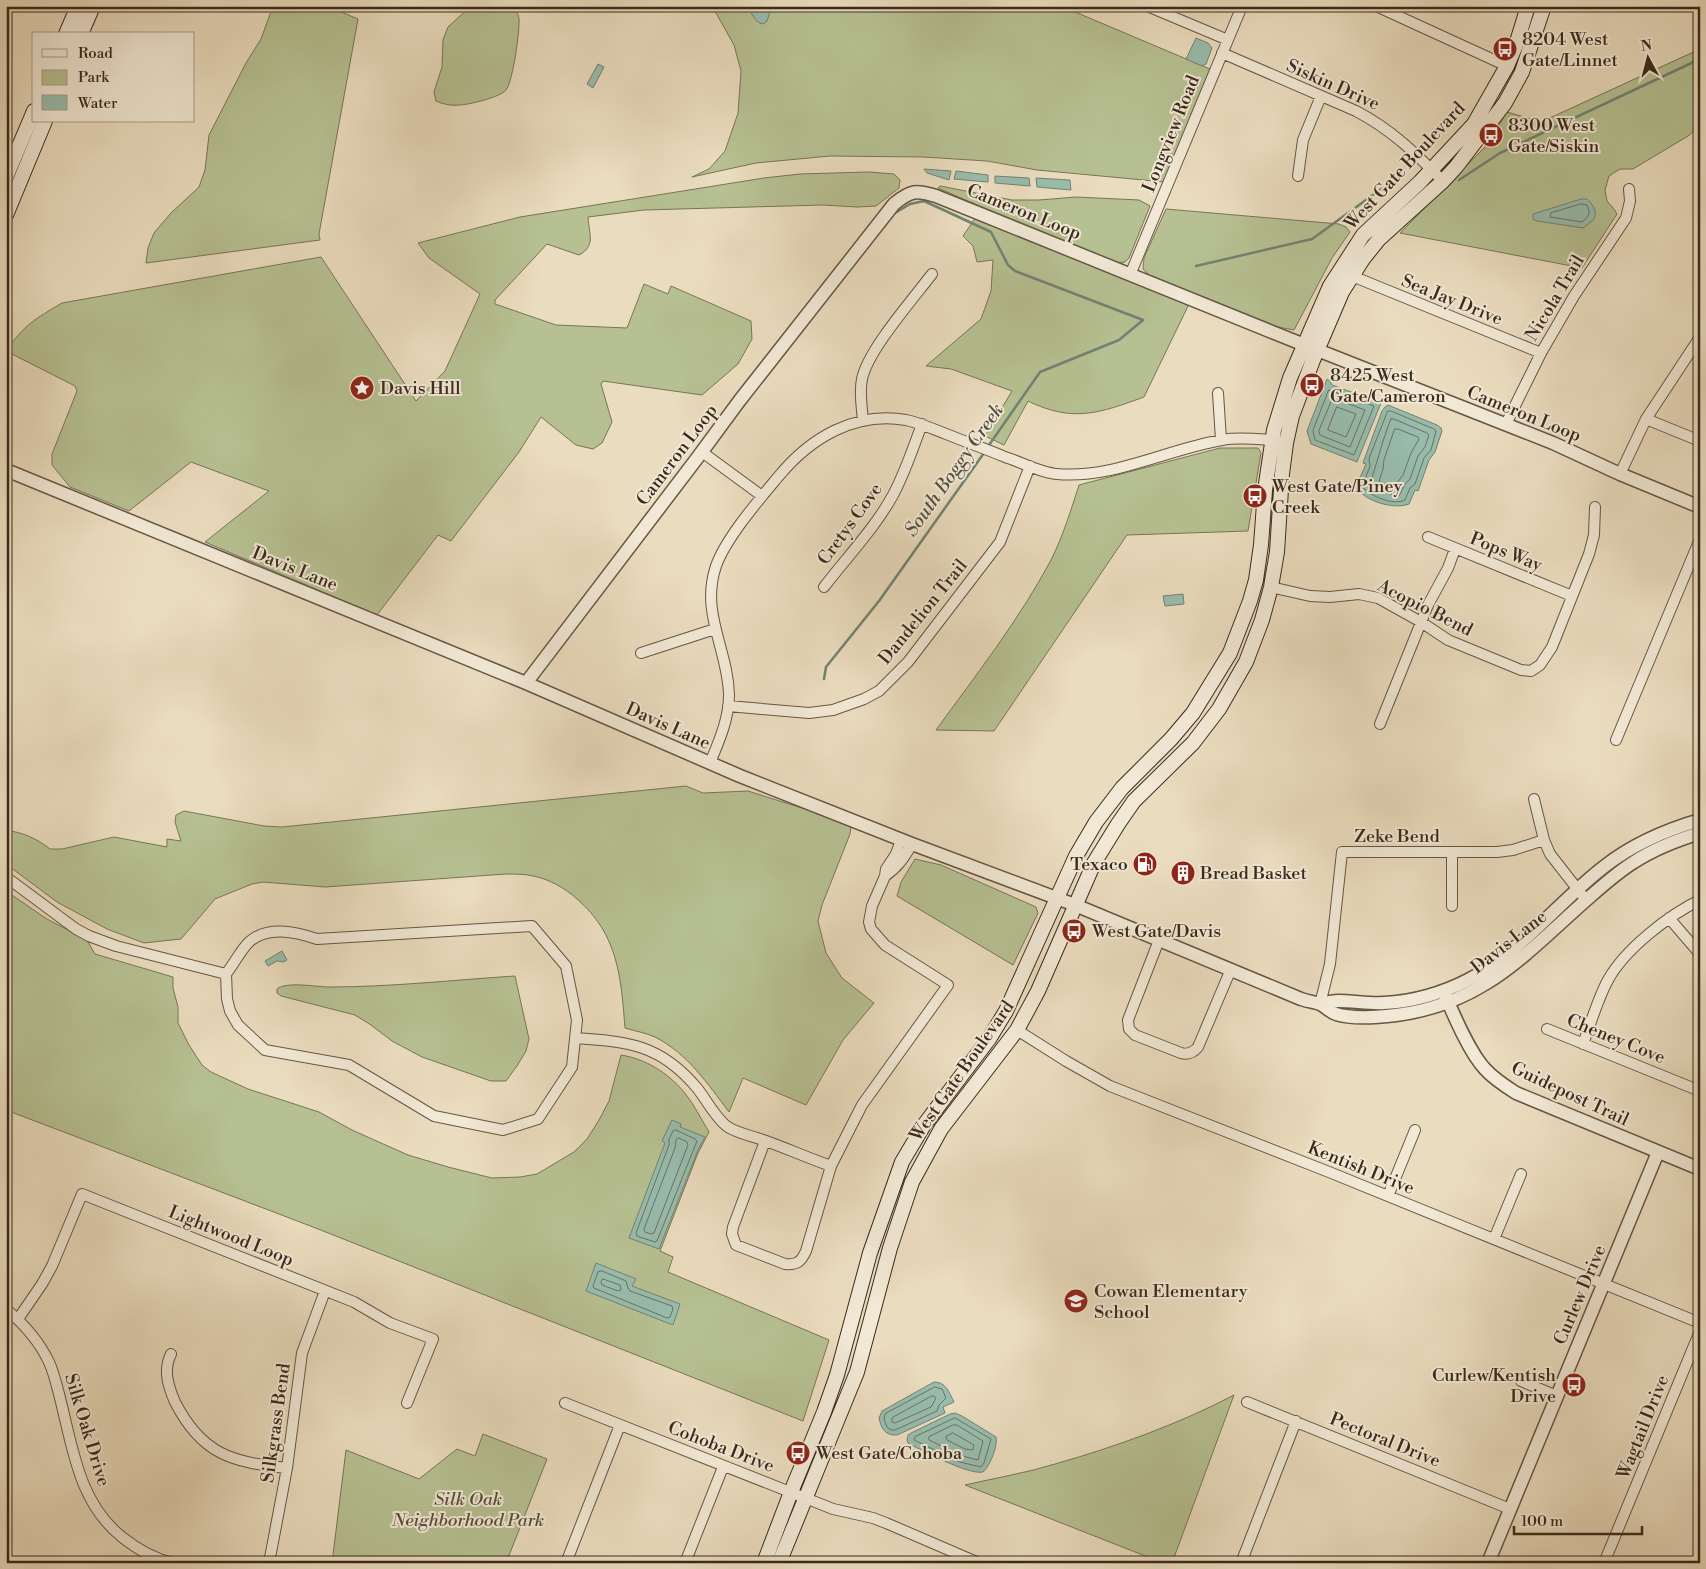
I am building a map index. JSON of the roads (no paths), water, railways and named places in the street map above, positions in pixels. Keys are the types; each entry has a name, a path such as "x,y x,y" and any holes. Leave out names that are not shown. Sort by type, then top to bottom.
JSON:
{"main road":[{"path":"67,32 78,6"},
{"path":"82,32 93,6"},
{"name":"West Gate Boulevard","path":"764,1563 830,1394 870,1253 902,1162 918,1133 989,1039 1006,1011 1034,954 1056,898 1076,856 1096,822 1122,788 1171,739 1193,713 1230,654 1254,586 1272,440 1282,399 1303,345 1330,286 1363,235 1432,170 1474,124 1507,66 1516,45 1528,6"},
{"name":"West Gate Boulevard","path":"779,1563 857,1372 890,1248 912,1182 941,1129 1017,1030 1038,992 1094,863 1118,824 1134,801 1193,743 1219,708 1246,662 1262,620 1271,587 1277,552 1282,474 1292,416 1334,310 1352,276 1379,239 1456,167 1505,103 1522,72 1544,6"},
{"path":"6,177 32,116"},
{"path":"6,214 45,122"},
{"path":"17,152 30,158"},
{"path":"1263,515 1268,532 1265,580 1266,584 1271,587"},
{"path":"1250,650 1260,597 1258,589 1254,586"},
{"path":"947,1094 961,1090 971,1092"},
{"path":"890,1248 885,1245 884,1238 898,1174"}],"street":[{"path":"1147,6 1228,40"},
{"name":"Longview Road","path":"1130,275 1242,6"},
{"path":"1376,6 1507,66"},
{"name":"Siskin Drive","path":"1222,53 1375,121 1397,136 1443,181"},
{"path":"1298,176 1303,140 1321,96"},
{"name":"Nicola Trail","path":"1506,424 1540,353 1574,296 1626,218 1630,201 1628,190"},
{"name":"Cameron Loop","path":"526,683 740,400 894,204 905,195 920,191 1553,443 1620,474 1700,507"},
{"path":"862,421 860,393 866,365 880,342 932,274"},
{"name":"Sea Jay Drive","path":"1352,276 1540,353"},
{"path":"1620,474 1646,419 1700,337"},
{"path":"1218,393 1221,440"},
{"path":"1646,419 1700,441"},
{"path":"710,763 724,728 728,706 726,667 715,629 711,588 715,569 722,551 781,473 809,446 828,433 862,421 905,420 922,424 992,452 1056,474 1096,473 1221,440 1272,440"},
{"name":"Cretys Cove","path":"824,587 877,520 893,496 922,424"},
{"path":"702,452 762,496"},
{"name":"Dandelion Trail","path":"728,706 808,713 819,712 864,700 879,691 908,662 1000,542 1030,466"},
{"name":"Davis Lane","path":"6,470 526,683 710,763 906,842 1075,905 1301,1000 1320,1004 1335,1014 1360,1017 1386,1017 1407,1014 1448,1003 1473,992 1495,979 1517,962 1586,900 1635,861 1678,840 1700,833"},
{"name":"Acopio Bend","path":"1271,587 1310,596 1368,595 1389,603 1448,640 1520,670 1531,671 1540,665 1552,646 1593,543 1595,507"},
{"name":"Pops Way","path":"1428,537 1572,596"},
{"path":"1616,740 1700,539"},
{"path":"1380,724 1428,605 1448,568 1455,549"},
{"path":"641,653 715,629"},
{"path":"1534,799 1544,840 1558,866 1586,900"},
{"name":"Davis Lane","path":"1320,1004 1337,1001 1385,1003 1412,999 1468,980 1509,952 1577,889 1627,850 1676,827 1700,820"},
{"name":"Zeke Bend","path":"1320,1004 1330,964 1342,852 1496,852 1513,850 1544,840"},
{"path":"765,1141 732,1234 736,1245 785,1264 794,1264 803,1259 831,1166 862,1105 948,985 901,957 885,945 873,934 869,922 872,906 885,876 896,869 901,863 906,842"},
{"path":"1452,852 1452,906"},
{"path":"6,877 76,929 89,936 116,946 226,974"},
{"path":"1583,1044 1607,981 1616,968 1627,955 1669,918 1700,900"},
{"path":"1669,918 1700,954"},
{"path":"532,926 566,966 577,1020 572,1067 538,1119 503,1130 434,1116 349,1065 265,1050 238,1025 230,1011 227,999 226,974 249,942 267,932 300,933 317,939 532,926"},
{"path":"1159,940 1128,1020 1129,1029 1135,1035 1181,1053 1193,1052 1198,1047 1231,969"},
{"name":"Guidepost Trail","path":"1443,990 1473,1052 1484,1069 1499,1082 1516,1093 1700,1169"},
{"name":"Cheney Cove","path":"1547,1029 1700,1091"},
{"name":"Kentish Drive","path":"1017,1030 1110,1086 1388,1196 1700,1324"},
{"path":"575,1038 633,1044 659,1054 686,1075 726,1126 831,1166"},
{"path":"1388,1196 1415,1130"},
{"name":"Curlew Drive","path":"1488,1563 1658,1152"},
{"path":"1494,1239 1521,1174"},
{"name":"Lightwood Loop","path":"18,1319 52,1266 82,1194 354,1302 390,1323 433,1339 407,1403"},
{"name":"Silkgrass Bend","path":"269,1563 288,1468 302,1353 325,1291"},
{"name":"Silk Oak Drive","path":"6,1309 30,1330 50,1364 80,1480 94,1506 110,1527 136,1548 163,1561 173,1563"},
{"name":"Wagtail Drive","path":"1604,1563 1700,1331"},
{"path":"171,1354 166,1368 169,1388 182,1414 200,1439 218,1452 248,1463 288,1468"},
{"path":"1521,1381 1557,1396"},
{"name":"Pectoral Drive","path":"1247,1402 1510,1509"},
{"name":"Cohoba Drive","path":"565,1403 833,1509 879,1520 975,1562"},
{"path":"1241,1563 1296,1421"},
{"path":"566,1563 620,1425"},
{"path":"686,1563 723,1466"}],"water":[{"path":"745,6 772,6 767,21 763,24 757,21"},
{"path":"1196,38 1208,43 1212,48 1206,64 1202,66 1186,59"},
{"path":"598,64 604,67 593,88 587,84"},
{"path":"924,169 951,171 949,180 927,173"},
{"path":"956,171 988,175 988,182 954,179"},
{"path":"995,176 1029,178 1030,186 995,183"},
{"path":"1036,178 1070,180 1071,190 1037,187"},
{"path":"1581,199 1589,201 1595,213 1593,220 1583,228 1533,219 1533,214"},
{"path":"1327,379 1332,385 1381,403 1357,462 1311,444 1307,431"},
{"path":"1388,405 1437,425 1442,431 1418,491 1415,490 1409,504 1403,506 1388,505 1372,500 1356,487 1366,464 1363,463 1382,411"},
{"path":"1183,594 1184,604 1165,606 1163,596"},
{"path":"282,951 287,960 283,962 277,961 268,966 265,961"},
{"path":"672,1120 681,1124 680,1127 705,1137 698,1150 659,1249 629,1238 665,1143 662,1141"},
{"path":"596,1263 636,1279 632,1286 680,1304 673,1325 586,1291"},
{"path":"934,1382 938,1382 949,1391 954,1402 943,1407 945,1413 897,1435 884,1431 879,1418 882,1411"},
{"path":"955,1413 996,1437 993,1456 983,1472 967,1470 957,1466 909,1444 907,1441 908,1435 911,1433"}],"waterway":[{"name":"South Boggy Creek","path":"1459,180 1500,153 1700,59"},
{"name":"South Boggy Creek","path":"1196,266 1312,239 1402,174"},
{"path":"895,213 910,204 924,201 991,232 1008,265 1015,271 1143,320 1119,340 1040,372 987,448"},
{"name":"South Boggy Creek","path":"824,679 826,667 879,601 984,453"}],"place":[{"name":"8204 West Gate/Linnet","path":"1505,49"},
{"name":"8300 West Gate/Siskin","path":"1491,135"},
{"name":"8425 West Gate/Cameron","path":"1312,385"},
{"name":"Davis Hill","path":"362,388"},
{"name":"West Gate/Piney Creek","path":"1255,496"},
{"name":"Texaco","path":"1145,864"},
{"name":"Bread Basket","path":"1183,873"},
{"name":"West Gate/Davis","path":"1074,931"},
{"name":"Cowan Elementary School","path":"1076,1301"},
{"name":"Curlew/Kentish Drive","path":"1574,1385"},
{"name":"West Gate/Cohoba","path":"798,1453"}],"park label":[{"name":"Silk Oak Neighborhood Park","path":"468,1509"}]}
